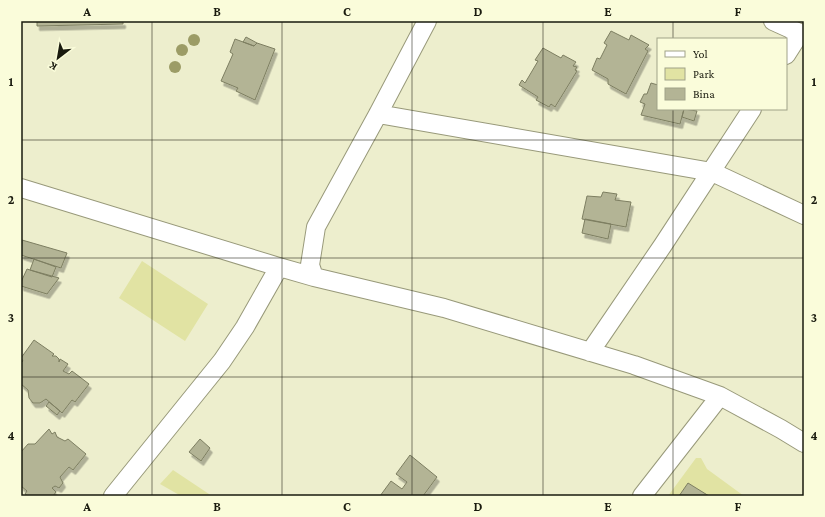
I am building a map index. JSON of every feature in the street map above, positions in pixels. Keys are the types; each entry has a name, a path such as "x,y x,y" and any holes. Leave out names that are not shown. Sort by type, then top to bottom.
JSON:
{"street":[{"path":"314,277 310,265 316,227 427,21"},
{"path":"772,21 802,34 787,54"},
{"path":"590,352 712,172 751,110"},
{"path":"378,114 712,172 804,215"},
{"path":"21,188 279,267 314,277 444,308 634,365 720,396 781,429 804,444"},
{"path":"113,496 222,361 245,327 279,267"},
{"path":"642,496 720,396"}],"green space":[{"path":"142,261 208,304 185,341 119,298"},
{"path":"696,458 701,458 707,469 744,496 668,496"},
{"path":"173,470 212,496 181,496 160,484"}],"building":[{"path":"37,21 123,21 123,24 37,26"},
{"path":"611,31 629,40 631,35 649,45 645,49 648,51 626,94 608,84 608,79 592,70 597,58 600,59 607,45 604,43"},
{"path":"246,37 257,43 254,46 243,42"},
{"path":"235,39 254,46 257,43 275,49 255,100 236,91 238,88 221,81 233,54 230,52"},
{"path":"543,48 561,58 563,55 576,62 573,66 577,67 575,70 577,71 555,107 551,104 549,107 536,100 538,97 519,85 522,80 525,83 538,61 535,60"},
{"path":"651,83 657,85 657,110 684,110 680,124 641,115 645,104 640,102 644,94 647,94"},
{"path":"684,110 697,111 694,121 682,117"},
{"path":"603,192 617,194 615,200 631,202 626,227 582,219 587,196 601,197"},
{"path":"585,219 611,224 608,239 582,233"},
{"path":"22,240 67,253 61,268 21,255"},
{"path":"34,259 56,267 52,277 30,270"},
{"path":"27,269 59,278 47,294 21,286 21,282"},
{"path":"34,340 54,354 52,356 56,356 59,359 59,362 60,359 68,364 63,371 69,374 72,371 89,384 75,402 72,400 62,413 46,399 40,403 33,403 29,398 28,390 21,384 21,363 23,361 21,358"},
{"path":"49,402 60,411 57,415 46,406"},
{"path":"49,429 52,434 55,432 57,437 65,441 68,439 86,454 73,470 69,467 60,477 63,483 59,488 55,486 52,488 56,492 53,496 28,496 25,494 27,491 21,486 21,452 28,444 35,444"},
{"path":"200,439 210,448 201,461 189,452"},
{"path":"410,455 437,477 423,496 380,496 391,481 402,489 407,482 396,474"},
{"path":"688,483 709,496 679,496"}]}
